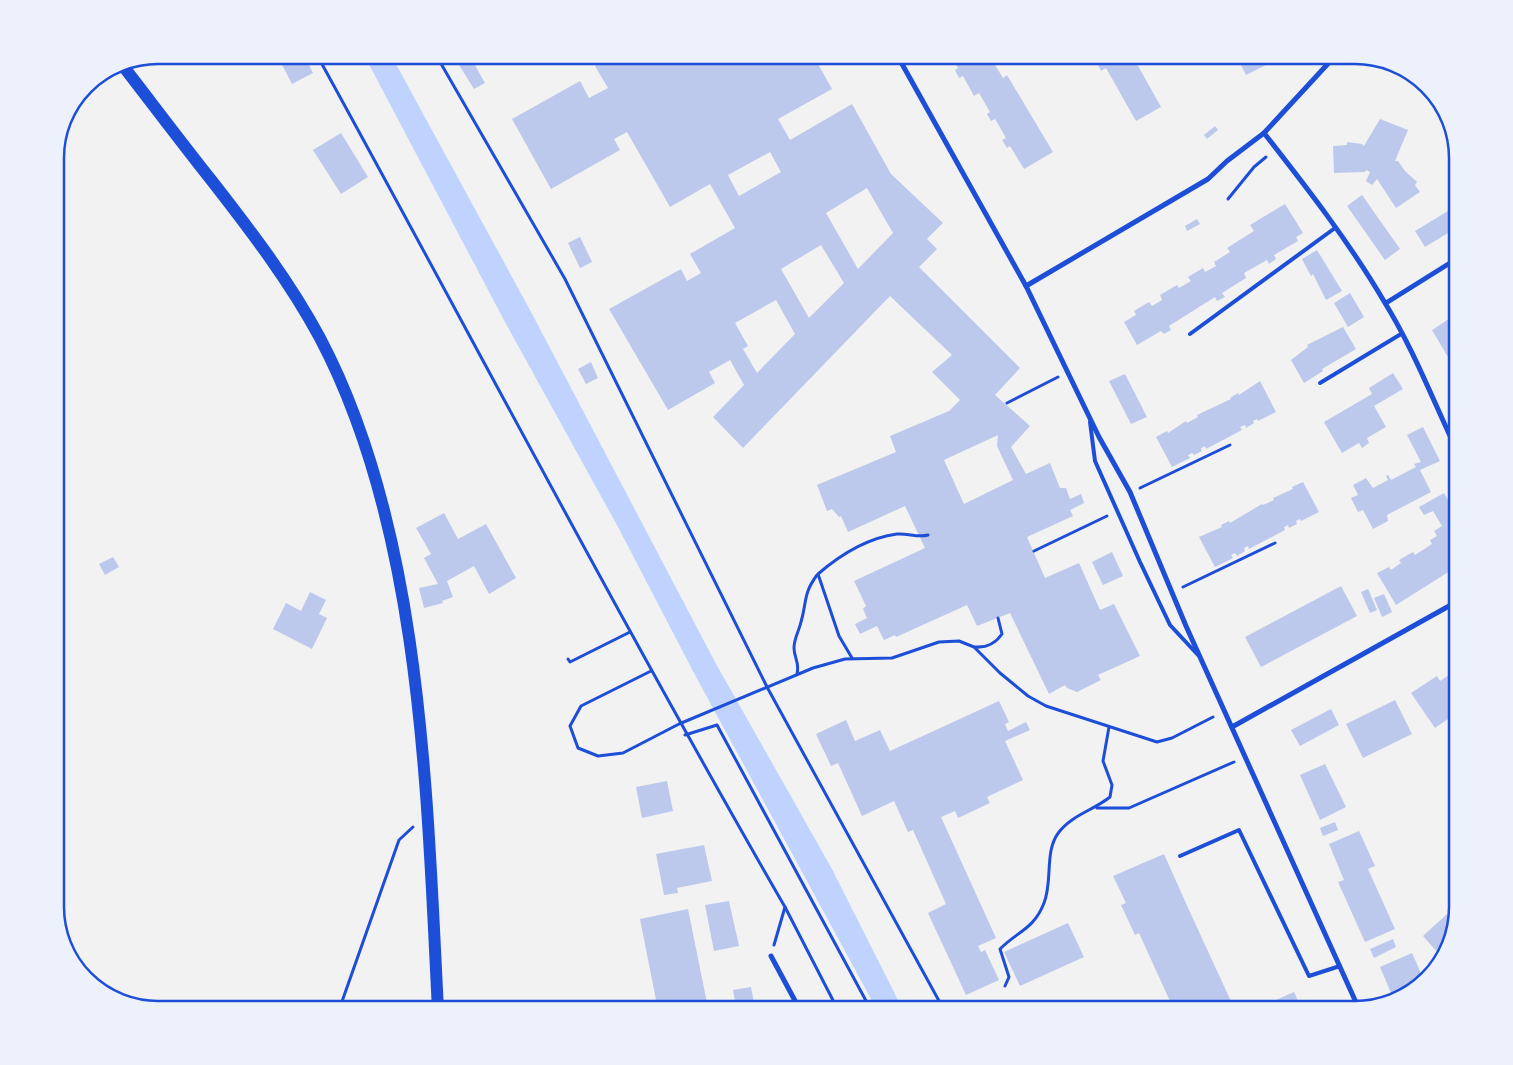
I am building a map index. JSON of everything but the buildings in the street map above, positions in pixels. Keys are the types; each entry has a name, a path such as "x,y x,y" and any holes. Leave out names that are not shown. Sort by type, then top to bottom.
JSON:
{"main road":[{"path":"126,69 276,265 307,314 346,392 374,475 397,572 414,679 428,822 438,1001"}],"street":[{"path":"901,64 1026,286 1090,417 1130,492 1199,656 1355,1001"},
{"path":"1026,286 1197,188 1264,133 1328,64"},
{"path":"1264,133 1335,228 1386,303 1449,434"},
{"path":"1386,303 1449,264"},
{"path":"1232,727 1449,606"},
{"path":"771,956 795,1001"}],"lane":[{"path":"1190,334 1335,228"},
{"path":"1320,383 1402,334"},
{"path":"1090,417 1095,461 1140,562 1170,625 1199,656"},
{"path":"1180,856 1239,830 1308,976 1340,966"}],"path":[{"path":"322,64 685,735 785,907 833,1001"},
{"path":"441,64 565,279 767,687 939,1001"},
{"path":"1228,199 1254,167 1277,149"},
{"path":"1007,404 1068,373"},
{"path":"1130,492 1230,444"},
{"path":"1034,551 1106,516"},
{"path":"797,674 799,664 794,650 796,635 802,621 808,587 818,574 856,547 871,541 897,534 928,535"},
{"path":"1171,592 1275,543"},
{"path":"818,574 839,636 852,658"},
{"path":"651,671 581,706 570,726 578,748 598,756 623,753 703,713 797,674 852,658 892,658 939,642 958,641 974,647 982,647 998,640 1002,634 998,618"},
{"path":"568,659 570,662 630,632"},
{"path":"974,647 1000,673 1028,696 1046,706 1157,742 1172,738 1225,711"},
{"path":"685,735 717,725 866,1001"},
{"path":"1005,986 1010,977 1000,949 1010,940 1028,929 1045,901 1052,847 1058,833 1071,820 1096,808 1110,797 1112,785 1103,762 1109,727"},
{"path":"1096,808 1129,808 1246,757"},
{"path":"342,1001 399,840 406,831 428,822"},
{"path":"771,956 785,907"}],"water":[{"path":"369,64 396,64 530,310 715,662 832,869 898,1001 872,1001 695,675 618,527 505,322"}]}
